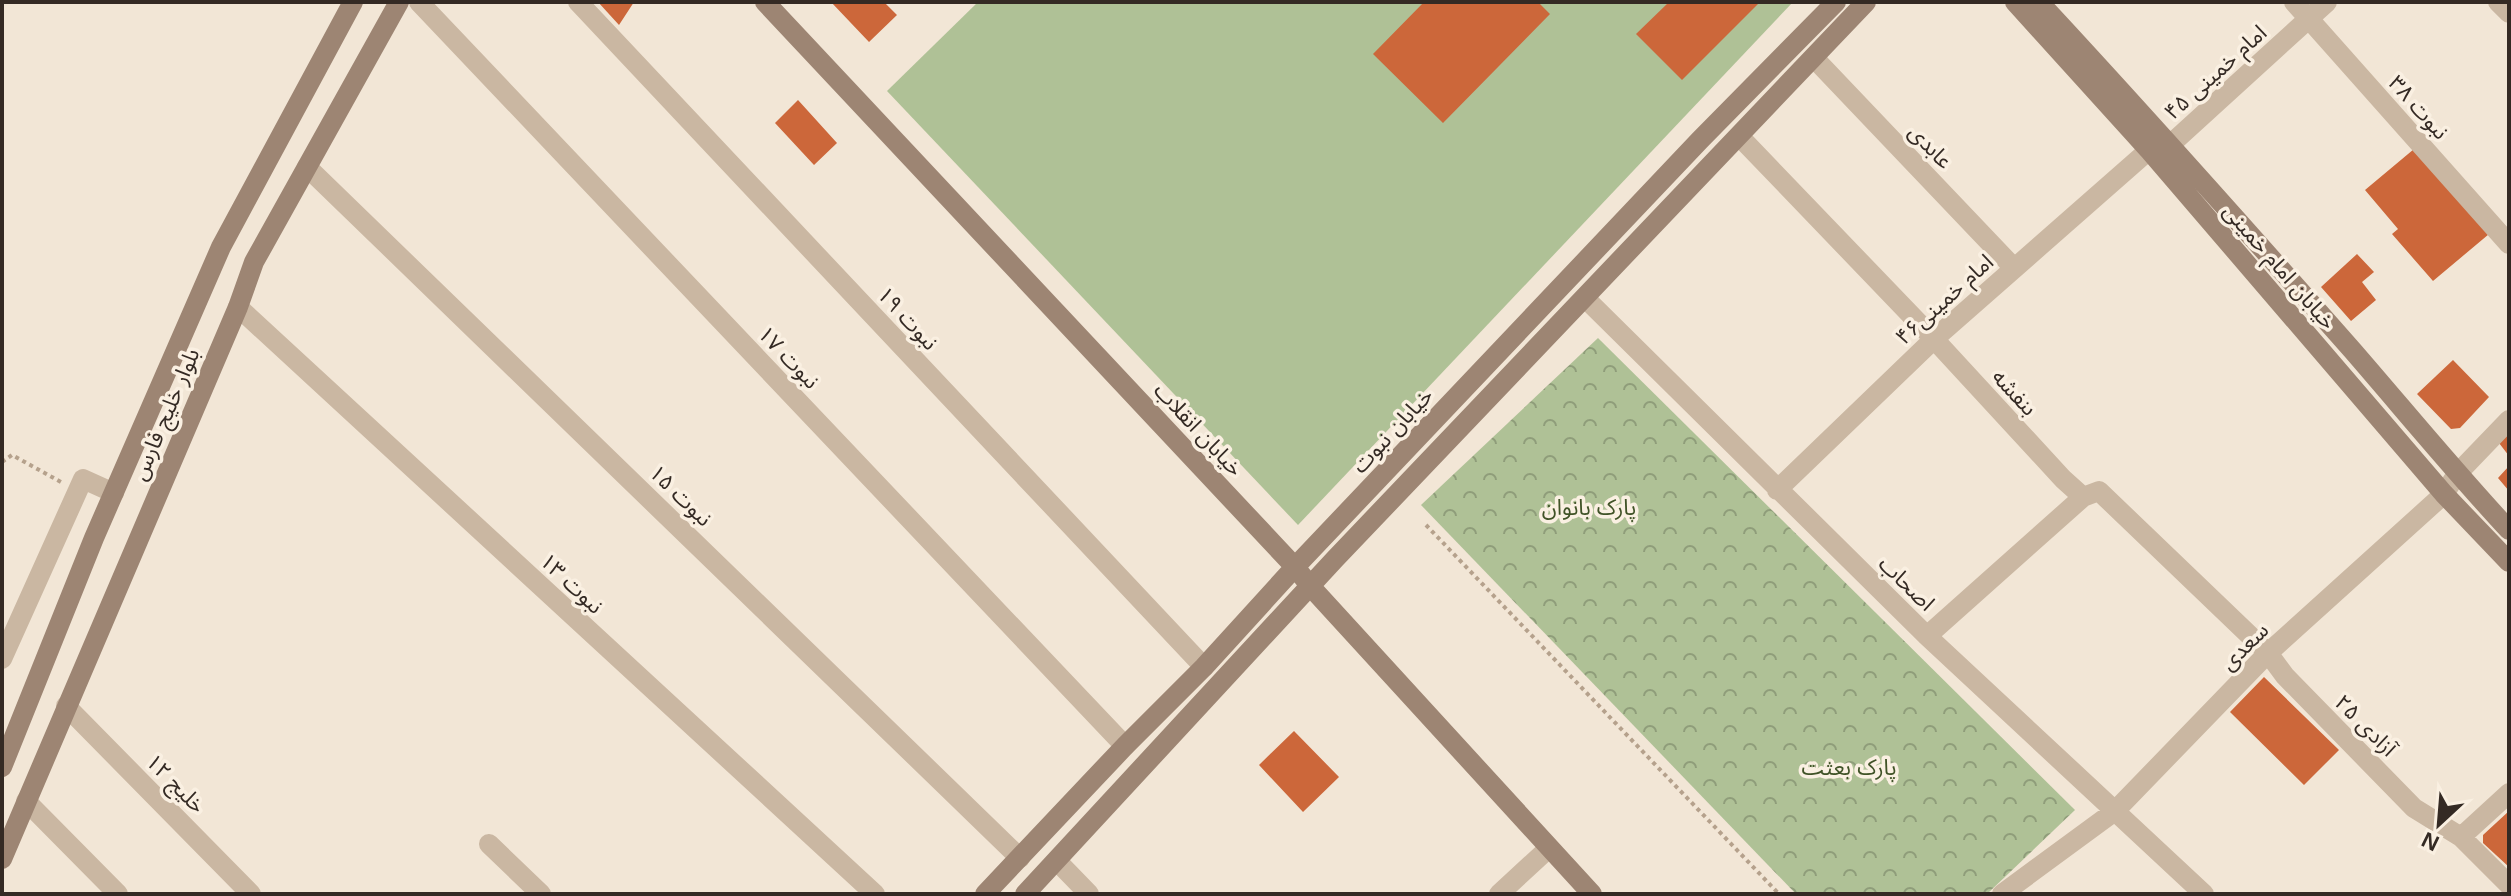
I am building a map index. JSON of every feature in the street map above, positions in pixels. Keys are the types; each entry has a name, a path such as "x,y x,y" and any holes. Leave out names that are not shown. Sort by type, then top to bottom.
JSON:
{"main road":[{"name":"بلوار خلیج فارس","path":"3,762 114,493 221,247 353,2"},
{"name":"بلوار خلیج فارس","path":"2,859 238,307 254,262 399,2"},
{"name":"خیابان انقلاب","path":"765,2 1295,567 1592,894"},
{"name":"خیابان نبوت","path":"985,894 1204,667 1567,280 1836,2"},
{"path":"1025,894 1311,587 1866,2"},
{"name":"خیابان امام خمینی","path":"2015,2 2149,150 2444,494 2509,562"},
{"name":"خیابان امام خمینی","path":"2039,2 2171,144 2509,530"},
{"path":"1567,280 1585,298"},
{"path":"1024,854 1053,865"}],"street":[{"name":"نبوت ۱۷","path":"419,2 1125,746"},
{"name":"نبوت ۱۹","path":"578,2 1204,667"},
{"name":"نبوت ۳۸","path":"2294,2 2509,244"},
{"name":"امام خمینی ۴۵","path":"2171,144 2327,2"},
{"path":"2498,2 2509,13"},
{"name":"عابدی","path":"1814,58 2014,268"},
{"name":"بنفشه","path":"1739,136 2063,479 2083,497 2099,491 2268,653"},
{"name":"امام خمینی۴۶","path":"1777,490 1934,339 2149,150"},
{"name":"نبوت ۱۵","path":"307,167 1024,854"},
{"name":"اصحاب","path":"1585,298 1927,636 2204,894"},
{"name":"نبوت ۱۳","path":"238,307 875,894"},
{"name":"سعدی","path":"2002,894 2115,811 2268,653 2444,494 2457,474 2509,420"},
{"path":"2,659 83,479 114,493"},
{"path":"1927,636 2083,497"},
{"name":"آزادی ۲۵","path":"2268,653 2285,676 2414,808 2461,837 2509,885"},
{"name":"خلیج ۱۲","path":"66,706 251,894"},
{"path":"2461,837 2509,793"},
{"path":"26,801 118,894"},
{"path":"489,844 541,894"},
{"path":"1499,894 1549,848"},
{"path":"1053,865 1089,894"}],"path":[{"path":"2,462 12,455 78,491"},
{"path":"1426,525 1779,894"}],"green space":[{"path":"978,2 1793,2 1298,525 887,91"},
{"name":"پارک بعثت","path":"1598,338 2075,810 1987,894 1796,894 1421,505"}],"building":[{"path":"598,2 634,2 619,25"},
{"path":"831,2 884,2 897,15 869,42"},
{"path":"1424,2 1538,2 1550,14 1443,123 1373,54"},
{"path":"1669,2 1760,2 1682,80 1636,34"},
{"path":"798,100 837,143 814,165 775,123"},
{"path":"2420,144 2495,229 2433,281 2392,234 2398,229 2365,190"},
{"path":"2357,254 2374,272 2362,282 2376,300 2351,321 2321,287"},
{"path":"2453,360 2489,397 2460,428 2451,429 2417,394"},
{"path":"2509,433 2509,456 2499,443"},
{"path":"2509,466 2509,491 2498,478"},
{"path":"2264,677 2339,750 2304,785 2230,712"},
{"path":"1294,731 1339,777 1303,812 1259,765"},
{"path":"2509,811 2509,867 2483,843 2483,835"}],"park label":[{"name":"پارک بانوان","path":"1589,507"}]}
